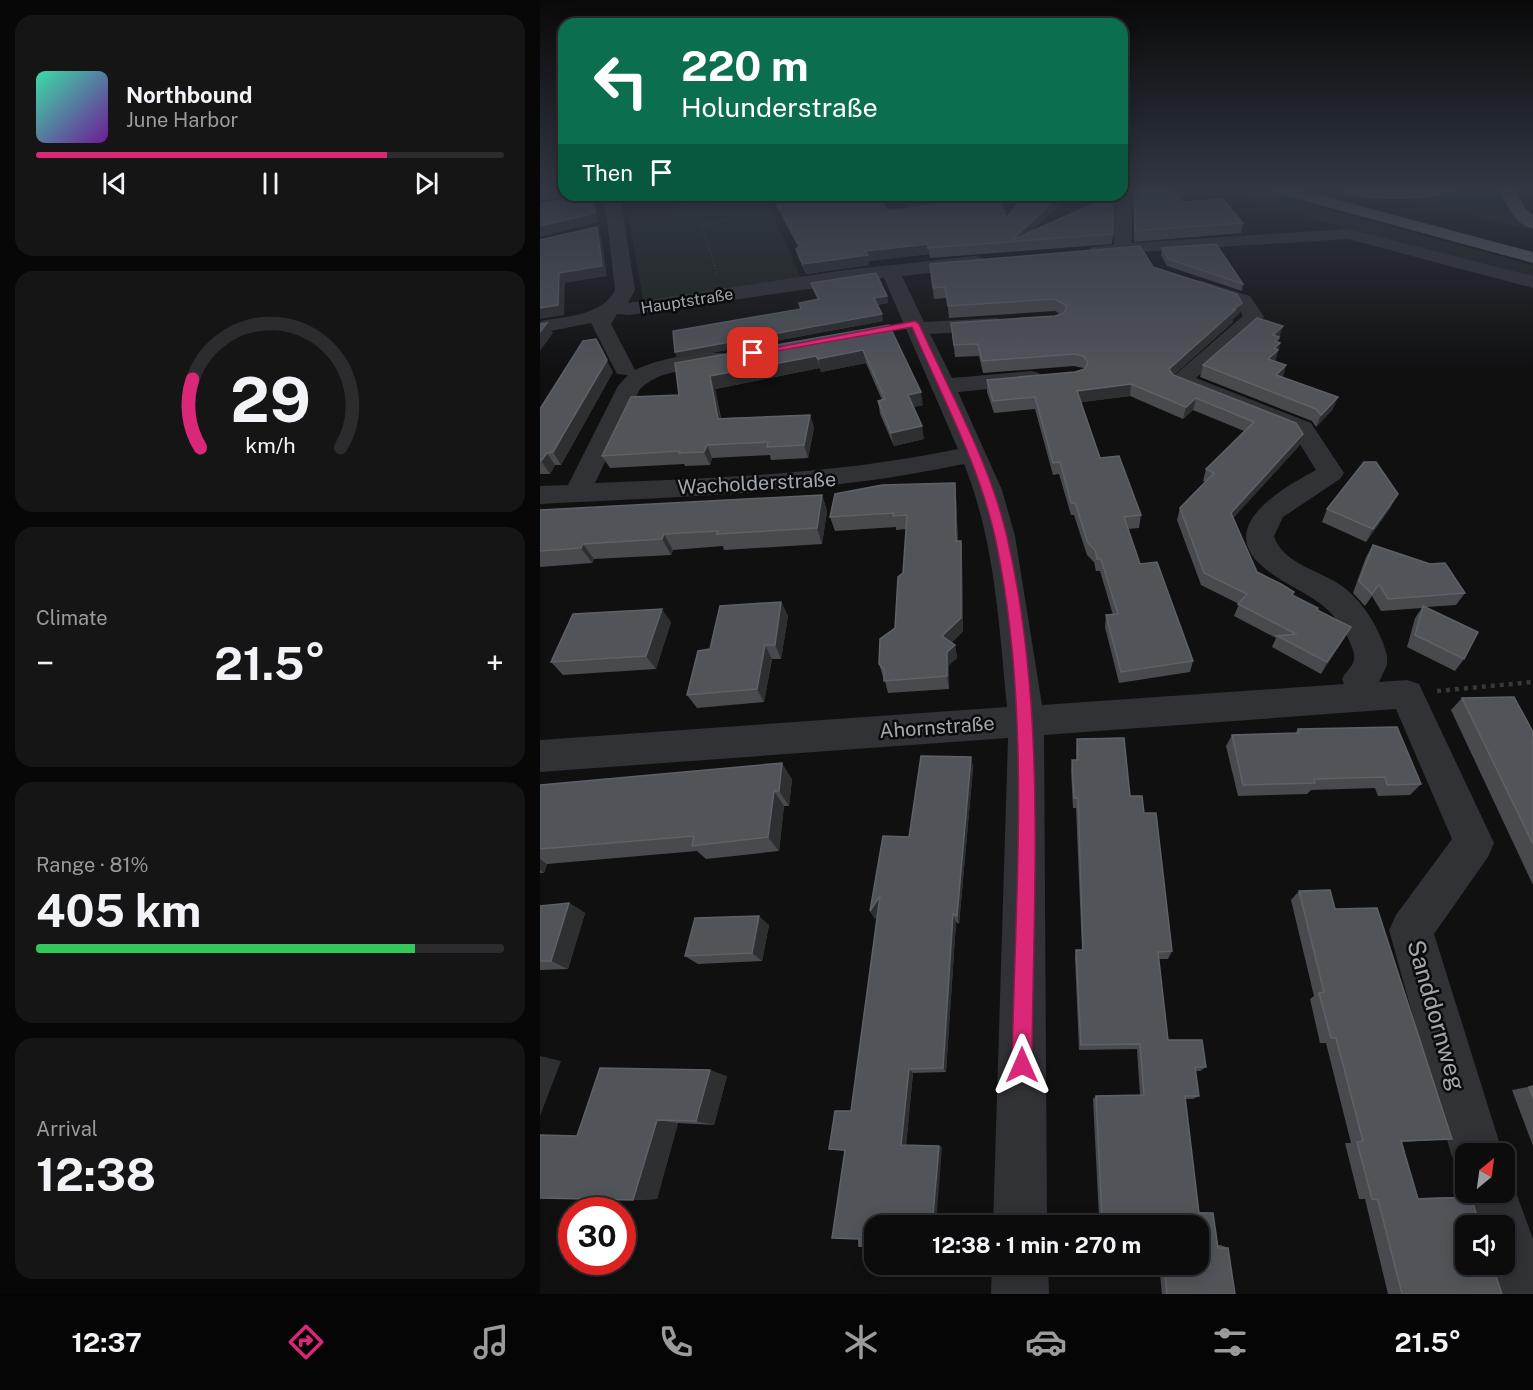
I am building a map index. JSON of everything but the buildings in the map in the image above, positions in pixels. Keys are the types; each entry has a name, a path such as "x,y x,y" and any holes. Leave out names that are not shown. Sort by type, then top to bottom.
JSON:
{"highway":[{"path":"1505,250 1533,258"}],"street":[{"path":"615,250 624,290 621,300 611,308 601,324 625,369"},
{"path":"1084,252 1104,250"},
{"name":"Sanddornweg","path":"1137,250 1169,276 1243,300 1254,317 1180,380 1302,428 1331,473 1282,501 1261,525 1259,541 1269,558 1326,591 1349,612 1371,655 1368,672 1359,679 1387,695 1474,843 1411,930 1474,1143"},
{"path":"1416,250 1533,282"},
{"name":"Hauptstraße","path":"540,327 579,320 611,308 641,308 890,271 996,260"},
{"path":"890,271 908,327 944,386 992,501 1001,536 1014,616 1026,720 1020,1215"},
{"path":"908,327 1020,322"},
{"path":"577,493 635,380 653,371 741,355"},
{"path":"944,386 1050,377"},
{"name":"Wacholderstraße","path":"540,495 847,477 902,470 973,454"},
{"name":"Ahornstraße","path":"540,756 1387,695"},
{"path":"1515,1266 1525,1294"},
{"path":"1020,1275 1020,1294"}],"path":[{"path":"709,250 717,274"},
{"path":"1387,695 1533,682"}],"shaded area":[{"path":"634,250 789,250 801,278 649,301 643,299"},
{"path":"1427,250 1479,250 1533,265 1533,279"}],"route":[{"path":"753,353 915,324 988,490 996,514 1010,586 1026,720 1022,1065"}]}
